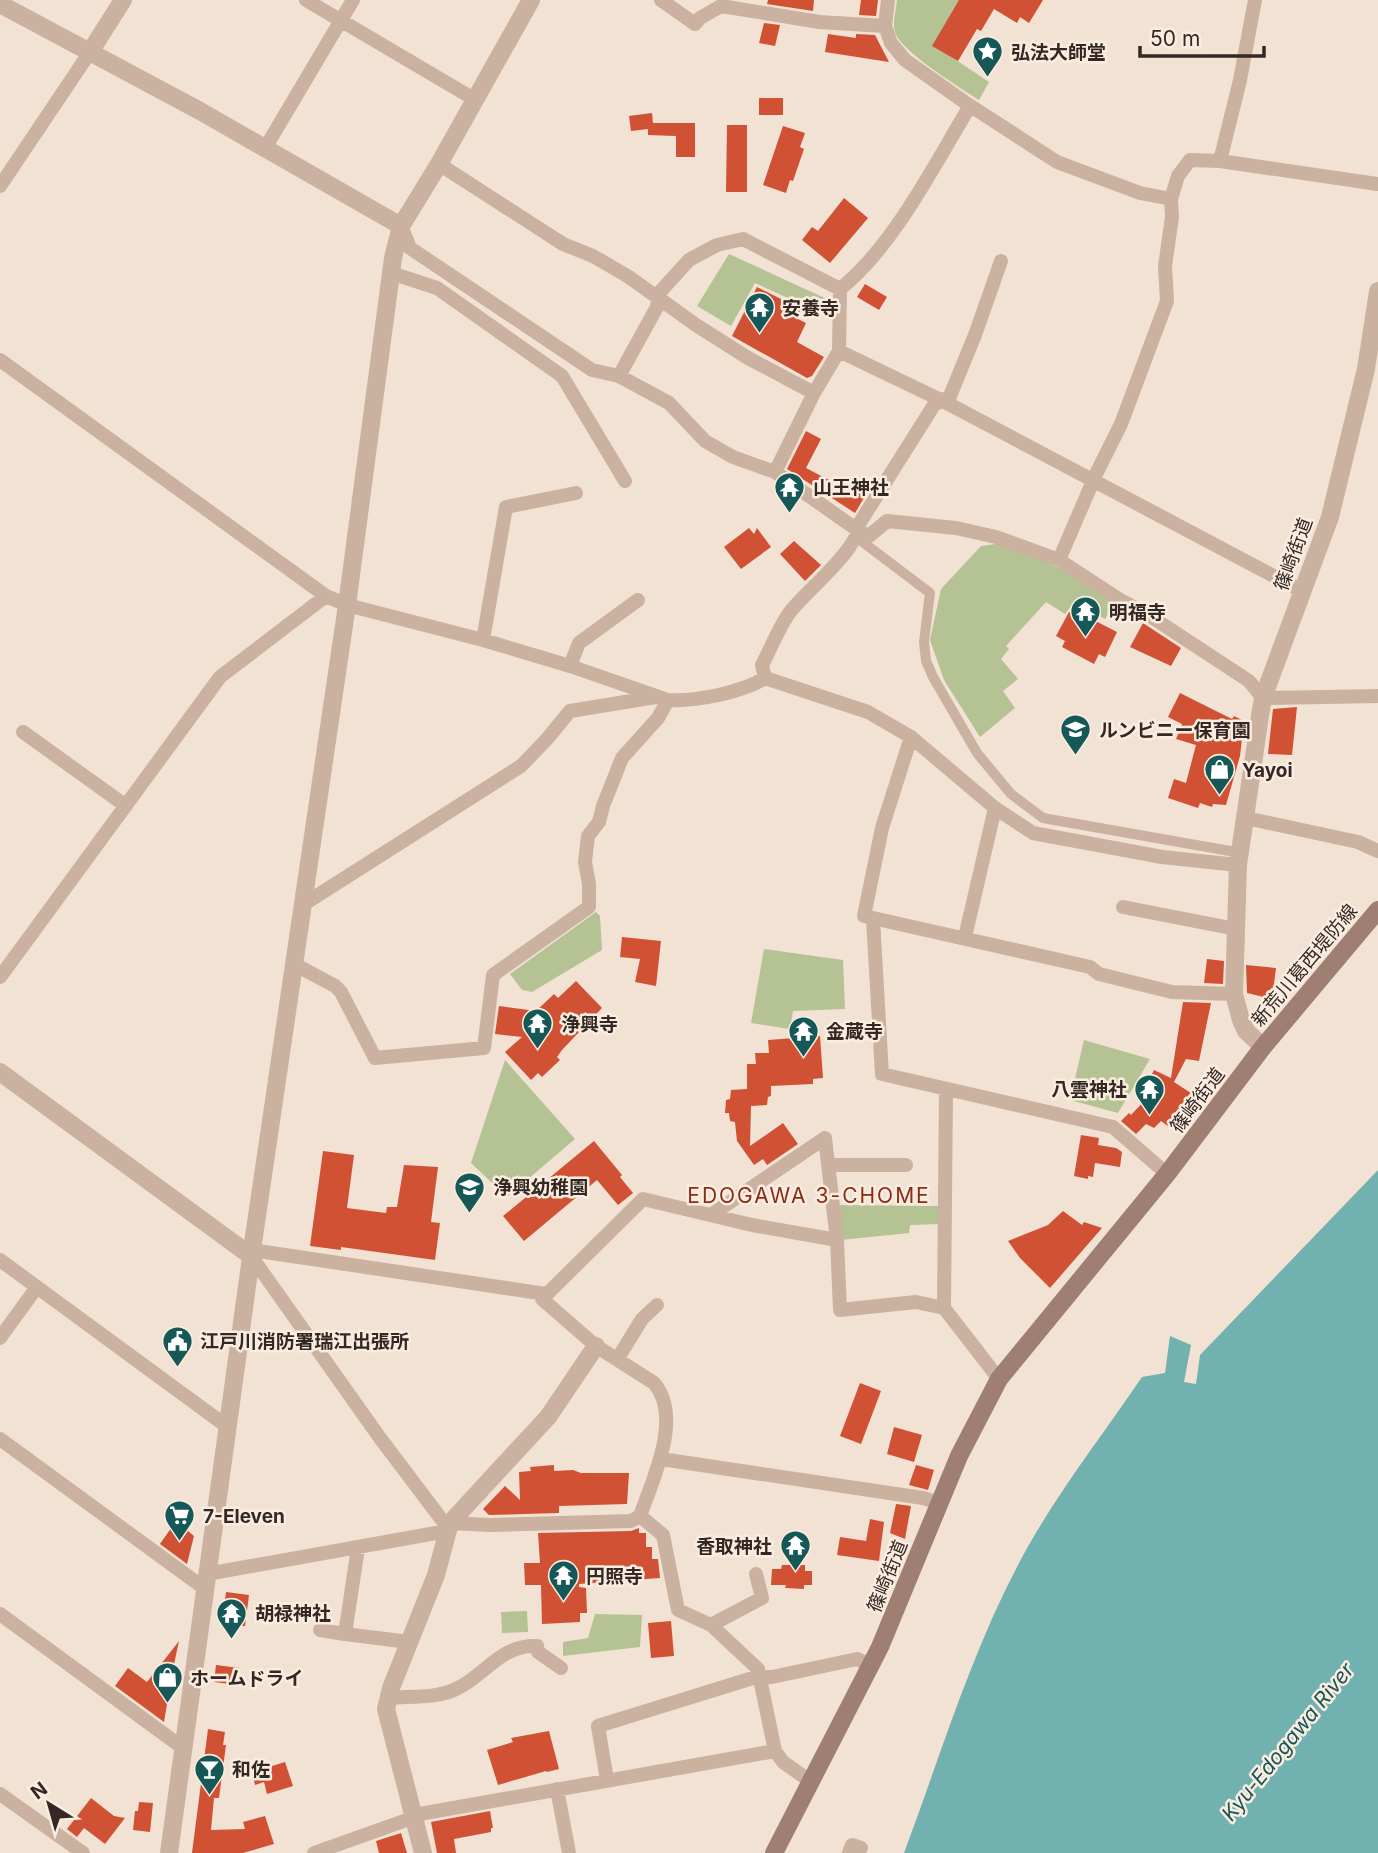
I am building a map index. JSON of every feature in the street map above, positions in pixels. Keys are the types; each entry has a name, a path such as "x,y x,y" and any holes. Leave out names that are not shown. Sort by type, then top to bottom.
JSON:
{"main road":[{"name":"新荒川葛西堤防線","path":"1263,1047 1378,909"},
{"name":"篠崎街道","path":"774,1853 871,1665 959,1456 999,1379 1167,1174 1263,1047"}],"street":[{"path":"0,186 122,0"},
{"path":"306,0 474,99"},
{"path":"264,150 353,0"},
{"path":"169,1853 252,1253 348,605 391,273 401,226 531,0"},
{"path":"661,0 695,24 699,18 721,6 756,6 819,22 885,26"},
{"path":"888,0 885,26 891,43 905,60 970,106 1057,162 1140,193 1171,198"},
{"path":"1220,161 1240,80 1255,0"},
{"path":"0,4 200,111 357,203 385,215 401,226 410,248 592,370 619,376 669,403 705,440 733,457 775,472 858,534 930,593 924,642 926,661 933,677 977,753 1011,794 1043,818 1234,858"},
{"path":"775,472 814,393 839,351 840,289 900,222 970,106"},
{"path":"1059,560 1092,481 1121,424 1167,301 1165,266 1172,217 1171,198 1178,176 1190,160 1220,161 1378,184"},
{"path":"439,164 563,244 593,256 629,277 748,358 814,393"},
{"path":"619,376 657,307 659,293 689,260 717,245 743,239 840,289"},
{"path":"765,678 762,665 789,613 836,563 858,534 859,524 934,405 949,397 975,335 1000,261"},
{"path":"391,273 437,288 562,376 625,481"},
{"name":"篠崎街道","path":"1263,1047 1247,1031 1234,994 1234,858 1246,818 1263,698 1330,517 1372,370 1378,291"},
{"path":"839,351 943,401 1302,591"},
{"path":"0,360 326,597 570,666 663,699 681,701 752,686 765,678 868,712 911,737 995,808 1033,833 1163,857 1234,858"},
{"path":"483,640 506,507 576,493"},
{"path":"858,534 869,536 887,521 956,528 996,537 1059,560 1249,681 1263,698 1378,696"},
{"path":"0,977 220,677 326,597"},
{"path":"570,666 579,643 638,600"},
{"path":"304,904 521,766 570,711 663,699"},
{"path":"294,964 341,992 375,1058 484,1048 493,975 589,907 585,862 588,836 599,822 622,758 658,718 663,699"},
{"path":"23,732 126,806"},
{"path":"911,737 879,841 864,916 1090,967 1100,974 1172,992 1234,994"},
{"path":"965,937 995,808"},
{"path":"1246,818 1358,842 1378,851"},
{"path":"1123,908 1236,929"},
{"path":"873,919 882,1074 1113,1127 1167,1174"},
{"path":"0,1072 252,1253 380,1438 448,1528"},
{"path":"946,1090 944,1308 999,1379"},
{"path":"711,1215 825,1138 837,1240 840,1310 916,1302 944,1308"},
{"path":"828,1165 906,1165"},
{"path":"0,1439 206,1581 448,1528 631,1521 640,1516 661,1458 667,1424 662,1391 618,1358 596,1346 542,1299 643,1199 752,1225 837,1240"},
{"path":"252,1253 546,1294"},
{"path":"0,1260 229,1429"},
{"path":"0,1338 37,1287"},
{"path":"618,1358 642,1319 657,1305"},
{"path":"423,1853 387,1709 388,1698 436,1575 448,1528 548,1417 596,1346"},
{"path":"661,1458 923,1498 939,1503"},
{"path":"640,1516 663,1535 678,1610 711,1625 758,1669 775,1751 783,1762 810,1781"},
{"path":"345,1634 358,1548"},
{"path":"711,1625 762,1598 756,1574"},
{"path":"0,1614 183,1748"},
{"path":"320,1630 409,1642"},
{"path":"388,1698 438,1694 458,1688 508,1651 525,1645 537,1646 538,1652 561,1668"},
{"path":"607,1780 598,1726 756,1677 857,1658 871,1665"},
{"path":"314,1853 415,1816 775,1751"},
{"path":"557,1789 569,1853"},
{"path":"0,1794 83,1853"}],"green space":[{"path":"897,0 961,0 935,46 989,82 979,100 932,69 899,40 894,25"},
{"path":"729,254 827,299 823,314 755,283 731,326 697,306"},
{"path":"1003,543 1059,568 1116,600 1105,619 1074,602 1065,614 1046,602 1006,646 1009,649 1001,659 1018,679 1003,691 1015,708 980,737 944,680 930,640 941,589 981,546"},
{"path":"596,912 600,916 602,950 532,992 522,990 510,974"},
{"path":"764,949 843,960 845,1009 793,1011 790,1029 751,1023"},
{"path":"1084,1040 1150,1059 1118,1113 1070,1100"},
{"path":"505,1060 575,1139 507,1197 471,1163"},
{"path":"838,1205 941,1206 941,1224 910,1225 909,1233 841,1240"},
{"path":"527,1611 528,1632 502,1633 501,1612"},
{"path":"595,1614 642,1615 640,1647 563,1656 563,1642 588,1638"}],"water":[{"name":"Kyu-Edogawa River","path":"1378,1170 1378,1853 904,1853 956,1707 985,1635 1018,1565 1077,1469 1142,1377 1165,1373 1170,1336 1191,1345 1184,1382 1196,1384 1200,1355"}],"building":[{"path":"768,0 814,0 813,11 767,4"},
{"path":"861,0 878,0 876,16 859,15"},
{"path":"959,0 1043,0 1029,23 1020,17 1017,23 994,9 981,31 977,29 958,61 932,46"},
{"path":"764,23 780,25 775,46 759,43"},
{"path":"828,34 856,38 856,34 875,35 889,62 825,52"},
{"path":"759,98 783,98 783,115 759,115"},
{"path":"652,113 653,123 695,123 695,157 676,157 676,136 648,135 648,129 631,131 629,116"},
{"path":"727,125 747,125 747,192 726,192"},
{"path":"783,126 805,133 800,147 804,149 786,193 763,185"},
{"path":"844,198 868,218 830,263 802,240 812,227 818,231"},
{"path":"865,284 887,297 879,310 857,297"},
{"path":"757,287 801,309 796,318 806,323 797,342 824,357 812,376 807,378 732,336"},
{"path":"806,431 821,439 806,468 844,488 846,484 865,496 855,513 787,469"},
{"path":"749,528 754,534 757,528 771,547 741,569 724,547"},
{"path":"794,541 821,565 805,581 780,554"},
{"path":"1069,612 1078,617 1080,613 1117,632 1105,657 1099,654 1094,664 1062,647 1065,641 1056,636"},
{"path":"1143,623 1181,648 1171,666 1130,647"},
{"path":"1180,693 1232,719 1234,716 1244,721 1240,756 1226,805 1213,804 1212,807 1200,803 1198,808 1168,798 1174,779 1186,783 1196,745 1176,739 1182,724 1168,717"},
{"path":"1297,707 1292,755 1268,754 1273,709"},
{"path":"622,937 661,941 656,986 635,982 640,959 620,957"},
{"path":"1207,959 1224,961 1223,984 1204,983"},
{"path":"1246,965 1276,968 1272,999 1247,993"},
{"path":"576,981 602,1008 562,1050 557,1057 560,1060 542,1077 538,1073 531,1080 505,1052 522,1037 495,1034 499,1006 536,1011 554,994 558,998"},
{"path":"1183,1002 1211,1003 1199,1061 1186,1059 1174,1082 1197,1097 1193,1105 1189,1103 1172,1129 1161,1121 1154,1128 1146,1124 1136,1134 1121,1121 1129,1113 1131,1115 1157,1087 1148,1082 1154,1070 1171,1078"},
{"path":"820,1036 823,1078 813,1079 813,1084 771,1086 767,1105 751,1106 750,1146 783,1123 798,1144 767,1165 763,1159 754,1165 737,1141 735,1122 730,1121 729,1113 725,1113 726,1100 730,1099 731,1090 747,1089 747,1064 756,1064 755,1053 769,1053 768,1040"},
{"path":"1081,1135 1099,1138 1098,1145 1116,1148 1122,1152 1120,1167 1095,1163 1093,1177 1088,1176 1088,1179 1074,1176"},
{"path":"594,1141 633,1193 618,1205 597,1180 524,1241 503,1216"},
{"path":"323,1151 354,1155 347,1208 386,1213 387,1207 397,1207 404,1165 438,1167 431,1222 440,1223 435,1260 341,1247 341,1250 310,1246"},
{"path":"1063,1211 1082,1225 1084,1222 1102,1228 1050,1288 1020,1258 1008,1241 1048,1225"},
{"path":"860,1383 881,1391 861,1444 840,1436"},
{"path":"894,1427 922,1435 914,1462 887,1454"},
{"path":"554,1465 554,1471 629,1473 627,1504 559,1506 559,1513 489,1515 483,1509 505,1486 520,1500 519,1472 531,1471 530,1467"},
{"path":"916,1465 934,1470 928,1490 909,1485"},
{"path":"896,1504 911,1506 905,1539 890,1533"},
{"path":"870,1519 884,1522 879,1561 837,1555 840,1537 866,1541"},
{"path":"176,1521 194,1536 187,1564 160,1544"},
{"path":"639,1528 639,1533 646,1533 646,1547 652,1547 652,1559 658,1559 660,1578 579,1584 579,1587 586,1588 587,1613 580,1613 580,1622 542,1624 541,1585 525,1585 524,1563 540,1563 538,1533 631,1531"},
{"path":"782,1565 805,1565 805,1571 812,1571 812,1585 804,1585 804,1589 771,1585 772,1569 781,1569"},
{"path":"226,1592 249,1595 245,1626 222,1624"},
{"path":"671,1621 674,1656 651,1658 648,1623"},
{"path":"179,1641 164,1722 115,1686 128,1668 147,1682"},
{"path":"216,1665 239,1668 237,1685 214,1682"},
{"path":"208,1729 225,1732 223,1745 226,1745 219,1798 214,1798 211,1830 245,1829 243,1822 265,1816 274,1844 243,1853 192,1853"},
{"path":"549,1731 559,1769 498,1785 487,1750 513,1742 511,1738"},
{"path":"285,1762 293,1786 267,1794 264,1782 255,1785 252,1772"},
{"path":"91,1798 114,1816 125,1818 105,1844 84,1828 77,1837 67,1829"},
{"path":"139,1802 153,1803 150,1832 133,1830"},
{"path":"490,1811 493,1828 491,1832 454,1839 456,1853 437,1853 431,1822"},
{"path":"401,1833 407,1853 379,1853 376,1841"}],"place":[{"name":"弘法大師堂","path":"988,79"},
{"name":"安養寺","path":"759,335"},
{"name":"山王神社","path":"790,514"},
{"name":"明福寺","path":"1086,639"},
{"name":"ルンビニー保育園","path":"1076,757"},
{"name":"Yayoi","path":"1219,797"},
{"name":"浄興寺","path":"538,1051"},
{"name":"金蔵寺","path":"803,1058"},
{"name":"八雲神社","path":"1150,1116"},
{"name":"浄興幼稚園","path":"470,1214"},
{"name":"江戸川消防署瑞江出張所","path":"177,1368"},
{"name":"7-Eleven","path":"180,1543"},
{"name":"香取神社","path":"795,1573"},
{"name":"円照寺","path":"563,1603"},
{"name":"胡禄神社","path":"232,1640"},
{"name":"ホームドライ","path":"167,1705"},
{"name":"和佐","path":"209,1796"}],"district":[{"name":"EDOGAWA 3-CHOME","path":"809,1196"}]}
